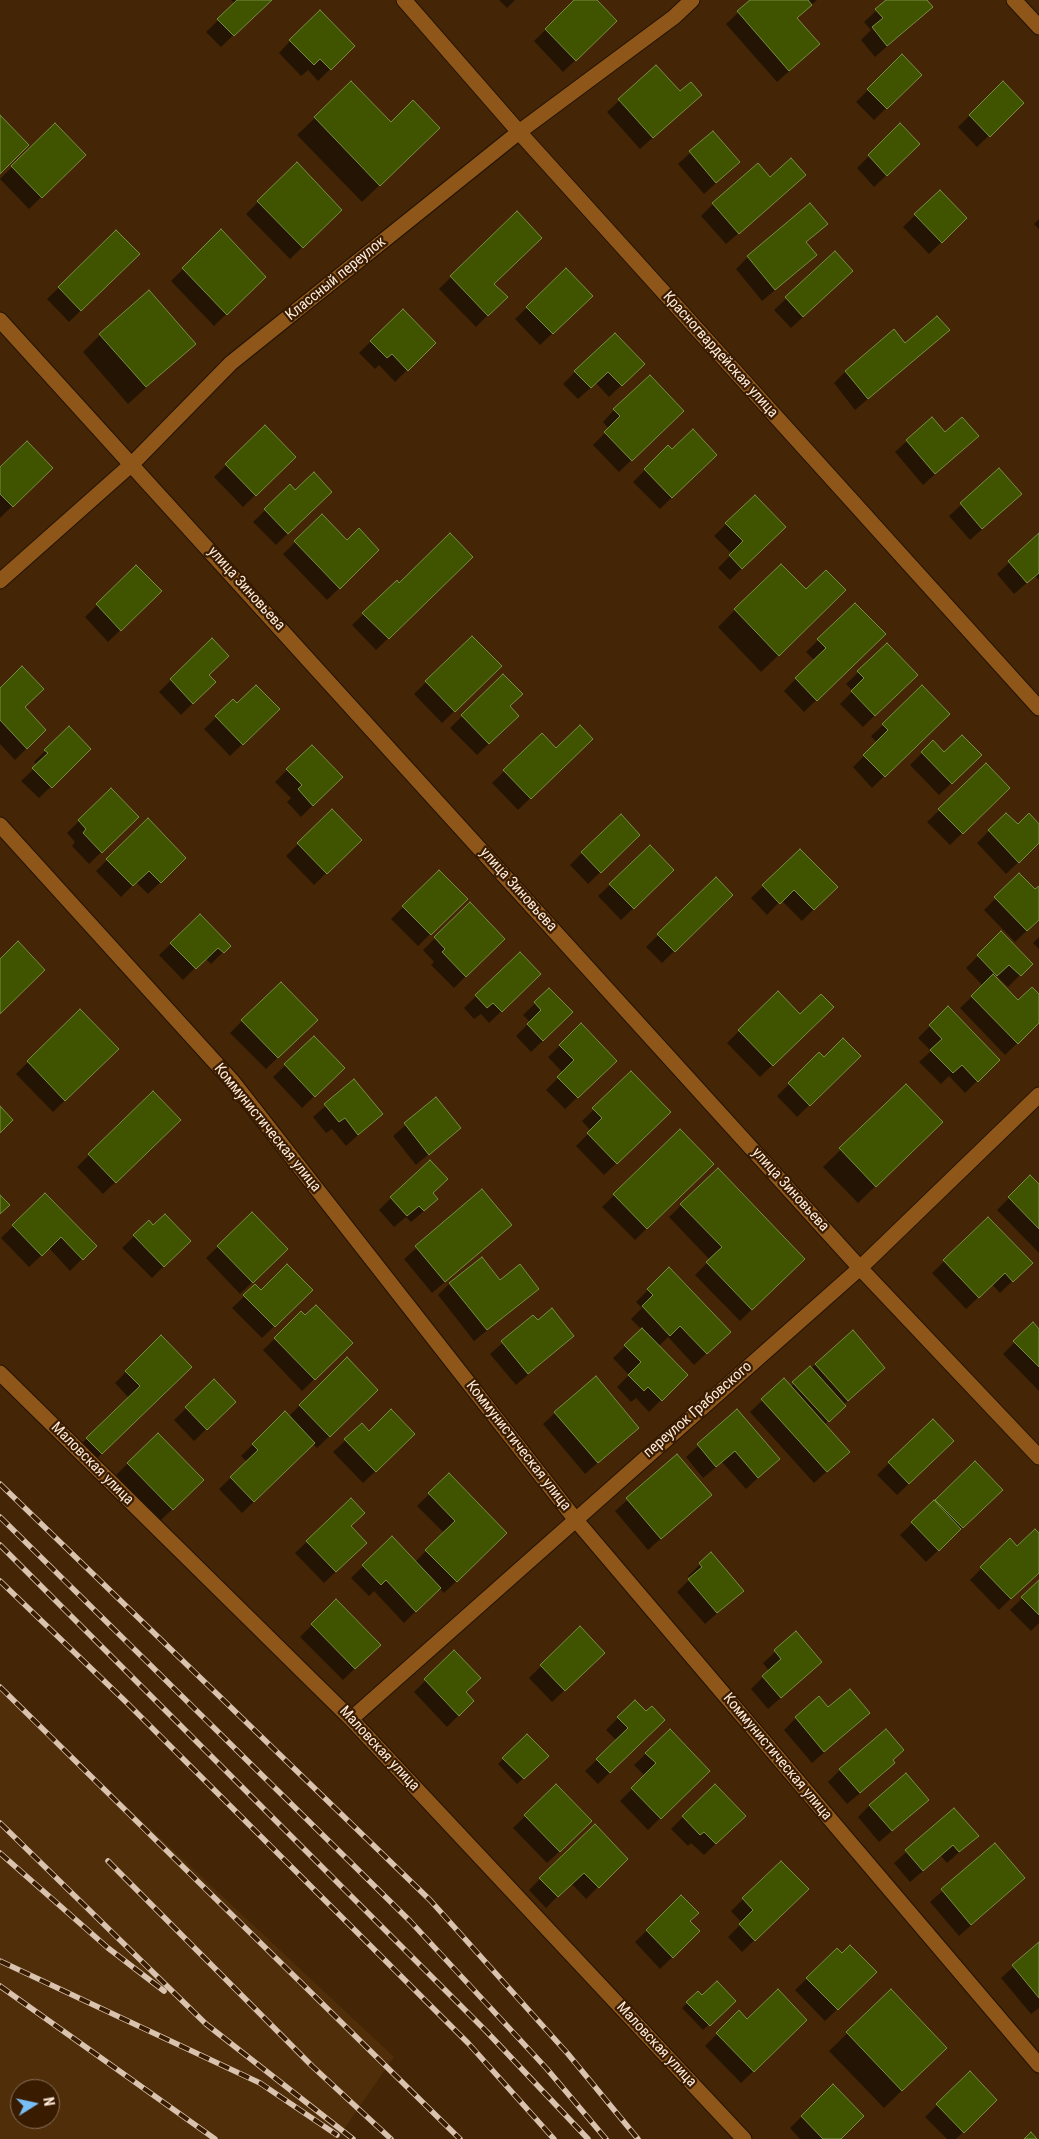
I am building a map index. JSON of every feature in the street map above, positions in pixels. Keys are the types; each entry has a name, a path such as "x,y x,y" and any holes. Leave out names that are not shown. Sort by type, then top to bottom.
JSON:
{"street":[{"name":"Красногвардейская улица","path":"404,0 519,132 1039,708"},
{"name":"Классный переулок","path":"0,581 133,464 231,363 519,132 674,17 692,0"},
{"path":"1014,0 1039,27"},
{"name":"улица Зиновьева","path":"0,320 133,464 860,1268 1039,1457"},
{"name":"Коммунистическая улица","path":"0,825 232,1082 575,1519 1039,2065"},
{"name":"переулок Грабовского","path":"351,1719 860,1268 1039,1095"},
{"name":"Маловская улица","path":"0,1373 351,1719 744,2139"}],"shaded area":[{"path":"0,1688 394,2057 337,2139 0,2139"}],"building":[{"path":"237,0 272,0 234,36 217,19"},
{"path":"574,0 597,0 617,21 576,61 545,29"},
{"path":"750,0 808,0 812,5 797,18 820,44 789,71 737,11"},
{"path":"886,0 927,0 933,7 887,46 872,27 883,18 875,9"},
{"path":"320,10 355,46 331,70 320,59 314,65 289,40"},
{"path":"902,54 922,75 887,109 867,89"},
{"path":"656,65 680,91 691,82 702,95 653,138 618,99"},
{"path":"351,81 391,122 413,100 440,128 380,186 314,117"},
{"path":"1003,81 1024,103 990,137 969,115"},
{"path":"0,115 29,145 0,174"},
{"path":"55,123 86,155 42,198 11,166"},
{"path":"900,123 920,144 887,176 868,155"},
{"path":"713,131 740,162 716,183 689,151"},
{"path":"791,158 806,175 739,234 712,203 758,163 770,177"},
{"path":"297,162 342,210 303,248 257,201"},
{"path":"940,190 967,218 942,243 914,214"},
{"path":"810,203 828,224 806,242 817,255 775,290 747,256"},
{"path":"517,211 542,238 494,284 508,297 488,316 450,276"},
{"path":"221,229 266,277 227,315 182,268"},
{"path":"116,230 140,254 81,311 58,287"},
{"path":"835,251 853,271 803,317 785,297"},
{"path":"566,268 593,296 553,334 526,307"},
{"path":"149,290 196,344 146,387 99,334"},
{"path":"403,309 436,343 408,371 392,354 387,358 370,341"},
{"path":"937,316 950,330 868,399 845,371 894,329 905,343"},
{"path":"615,333 645,364 622,386 608,372 591,388 574,371"},
{"path":"650,375 684,411 632,461 604,432 620,416 613,409"},
{"path":"932,417 945,432 962,417 979,436 935,474 906,440"},
{"path":"265,425 296,457 256,496 225,464"},
{"path":"693,429 717,455 672,498 644,469 668,445 672,449"},
{"path":"27,441 53,468 13,507 0,494 0,467"},
{"path":"999,468 1022,494 982,529 960,503"},
{"path":"314,472 332,492 288,534 264,509 290,484 295,490"},
{"path":"755,495 786,527 742,569 729,555 743,541 725,523"},
{"path":"322,514 347,540 359,528 379,550 340,589 294,541"},
{"path":"450,533 473,557 389,639 362,613 397,580 399,583"},
{"path":"1039,533 1039,573 1027,583 1008,561"},
{"path":"781,564 806,589 826,570 846,590 779,656 734,609"},
{"path":"136,565 162,591 121,631 96,604"},
{"path":"855,603 886,634 817,701 795,678 826,648 817,639"},
{"path":"472,636 502,666 455,712 425,681"},
{"path":"212,638 229,656 209,675 216,682 193,704 170,679"},
{"path":"887,643 918,675 875,716 851,691 864,678 857,671"},
{"path":"22,666 44,689 25,707 46,730 27,749 0,720 0,688"},
{"path":"503,674 523,694 510,706 519,716 489,744 461,715"},
{"path":"256,685 280,709 243,745 215,716 233,699 237,703"},
{"path":"922,685 950,714 885,777 863,755 888,730 882,724"},
{"path":"580,725 593,739 531,799 503,770 542,733 556,748"},
{"path":"69,726 91,749 52,788 32,768 48,753 44,750"},
{"path":"962,735 982,755 952,784 921,752 933,740 944,752"},
{"path":"312,745 343,777 313,806 298,789 302,785 286,769"},
{"path":"986,763 1010,788 963,834 938,809"},
{"path":"111,788 139,817 102,853 83,833 86,829 78,820"},
{"path":"332,809 362,840 327,874 297,843"},
{"path":"1006,813 1018,824 1029,813 1039,824 1039,843 1019,863 988,830"},
{"path":"621,814 640,835 601,873 581,852"},
{"path":"148,818 186,858 161,883 149,871 133,886 106,859"},
{"path":"650,845 674,870 634,909 609,884"},
{"path":"800,849 838,887 814,910 794,890 780,904 762,885"},
{"path":"439,870 468,899 431,935 402,906"},
{"path":"1019,873 1035,889 1039,886 1039,920 1027,931 994,897"},
{"path":"716,877 733,895 675,952 657,934"},
{"path":"470,902 505,939 466,977 442,952 445,949 434,937"},
{"path":"200,914 231,946 224,953 218,948 196,969 170,943"},
{"path":"1001,931 1033,964 1021,976 1009,965 997,976 977,955"},
{"path":"18,941 45,970 0,1014 0,959"},
{"path":"520,952 541,974 502,1012 493,1003 487,1008 475,995"},
{"path":"993,974 1018,1000 1032,987 1039,994 1039,1023 1018,1044 971,996"},
{"path":"281,982 318,1020 278,1058 241,1020"},
{"path":"549,988 573,1012 543,1041 527,1024 541,1010 534,1002"},
{"path":"778,991 800,1014 821,994 834,1007 773,1066 738,1030"},
{"path":"948,1006 1000,1060 978,1082 962,1065 953,1073 930,1050 942,1039 929,1025"},
{"path":"80,1009 119,1049 65,1101 27,1061"},
{"path":"581,1023 617,1061 578,1098 557,1077 574,1060 559,1045"},
{"path":"314,1036 345,1068 315,1097 284,1064"},
{"path":"843,1038 861,1056 810,1106 788,1083 819,1052 824,1057"},
{"path":"631,1071 671,1112 617,1164 587,1133 602,1118 592,1108"},
{"path":"354,1079 383,1114 358,1135 345,1118 339,1122 324,1104"},
{"path":"906,1084 943,1122 876,1187 839,1148"},
{"path":"153,1091 181,1120 116,1183 88,1154"},
{"path":"436,1097 461,1128 429,1155 404,1123"},
{"path":"0,1106 13,1120 0,1133"},
{"path":"680,1129 714,1164 647,1229 613,1194"},
{"path":"430,1160 448,1179 433,1193 438,1199 424,1211 419,1206 407,1216 390,1197"},
{"path":"718,1168 805,1259 752,1310 706,1262 722,1247 680,1204"},
{"path":"1030,1175 1039,1184 1039,1229 1008,1197"},
{"path":"482,1189 512,1225 445,1282 415,1246"},
{"path":"45,1193 97,1246 83,1260 61,1237 42,1256 12,1225"},
{"path":"0,1195 10,1205 0,1214"},
{"path":"252,1212 288,1249 253,1283 217,1246"},
{"path":"165,1214 191,1241 164,1267 133,1235 149,1220 153,1225"},
{"path":"988,1217 1033,1263 1013,1282 1005,1273 979,1298 943,1260"},
{"path":"482,1257 500,1280 520,1264 539,1289 487,1330 449,1283"},
{"path":"287,1264 313,1290 275,1327 243,1295 255,1284 261,1290"},
{"path":"669,1267 731,1332 707,1354 680,1326 670,1336 642,1306 653,1295 647,1289"},
{"path":"316,1305 353,1343 315,1380 274,1338 301,1311 305,1315"},
{"path":"552,1308 574,1336 528,1374 501,1341 533,1315 538,1320"},
{"path":"1033,1322 1039,1329 1039,1367 1013,1341"},
{"path":"642,1328 688,1375 662,1401 648,1387 644,1391 628,1375 641,1362 624,1345"},
{"path":"853,1330 885,1368 848,1401 815,1364"},
{"path":"161,1335 192,1367 102,1454 86,1438 140,1386 125,1371"},
{"path":"347,1357 378,1390 330,1437 299,1405"},
{"path":"810,1366 846,1406 829,1422 792,1382"},
{"path":"596,1376 639,1428 598,1463 554,1412"},
{"path":"784,1378 850,1452 827,1472 761,1399"},
{"path":"214,1379 236,1402 207,1430 185,1407"},
{"path":"391,1409 415,1434 376,1472 344,1439 362,1423 369,1431"},
{"path":"737,1409 780,1459 758,1478 735,1451 716,1467 697,1444"},
{"path":"285,1411 315,1443 254,1502 230,1477 258,1450 252,1444"},
{"path":"933,1419 954,1441 909,1484 888,1462"},
{"path":"158,1433 204,1480 173,1510 127,1463"},
{"path":"677,1454 712,1495 661,1539 626,1498"},
{"path":"975,1461 1003,1490 963,1528 935,1500"},
{"path":"449,1473 507,1533 457,1582 425,1550 455,1521 428,1493"},
{"path":"351,1498 365,1513 351,1526 367,1543 336,1572 306,1541"},
{"path":"934,1500 961,1529 939,1551 911,1522"},
{"path":"1035,1529 1039,1533 1039,1573 1011,1599 980,1567 1010,1538 1017,1546"},
{"path":"392,1536 441,1588 416,1612 386,1580 381,1585 362,1565"},
{"path":"711,1552 744,1591 717,1613 688,1579 702,1567 699,1563"},
{"path":"1039,1580 1039,1615 1021,1597"},
{"path":"336,1599 381,1645 355,1669 311,1624"},
{"path":"580,1626 605,1653 565,1691 540,1665"},
{"path":"796,1631 822,1662 781,1698 762,1676 781,1659 774,1650"},
{"path":"454,1650 481,1678 466,1692 474,1701 459,1716 424,1679"},
{"path":"850,1689 870,1713 824,1752 795,1717 819,1696 828,1707"},
{"path":"635,1700 646,1711 652,1706 665,1720 610,1773 596,1759 628,1728 617,1717"},
{"path":"670,1729 710,1771 661,1819 631,1788 656,1763 645,1753"},
{"path":"886,1729 904,1750 893,1760 895,1763 860,1793 839,1769"},
{"path":"527,1734 549,1756 524,1779 502,1758"},
{"path":"906,1773 929,1800 892,1831 869,1805"},
{"path":"556,1784 592,1821 560,1852 524,1815"},
{"path":"715,1784 746,1816 716,1844 704,1832 700,1835 682,1816"},
{"path":"954,1808 979,1836 959,1852 953,1845 923,1871 905,1850"},
{"path":"595,1824 628,1859 599,1888 584,1873 558,1897 539,1878"},
{"path":"995,1843 1025,1878 971,1925 941,1889"},
{"path":"781,1861 809,1889 755,1941 739,1924 753,1910 742,1898"},
{"path":"681,1895 699,1913 690,1921 700,1931 673,1958 646,1930"},
{"path":"1039,1942 1039,1998 1012,1965"},
{"path":"850,1945 877,1972 838,2010 806,1978 837,1948 842,1953"},
{"path":"717,1981 736,2001 710,2026 686,2002 698,1991 702,1995"},
{"path":"778,1989 807,2020 754,2072 716,2033 739,2010 747,2019"},
{"path":"891,1989 947,2048 902,2091 846,2032"},
{"path":"970,2071 997,2100 964,2133 936,2104"},
{"path":"833,2084 864,2116 841,2139 823,2139 801,2116"},
{"path":"1031,2132 1037,2139 1024,2139"}],"railway":[{"path":"0,1484 430,1900 568,2054 638,2139"},
{"path":"0,1517 410,1921 547,2069 606,2139"},
{"path":"0,1545 486,2031 588,2139"},
{"path":"0,1581 125,1701 468,2043 554,2139"},
{"path":"0,1687 460,2139"},
{"path":"0,1823 206,2024 353,2139"},
{"path":"0,1853 108,1948 164,1991"},
{"path":"108,1861 312,2066 391,2139"},
{"path":"0,1961 260,2083 337,2135"},
{"path":"0,1986 215,2139"}]}
